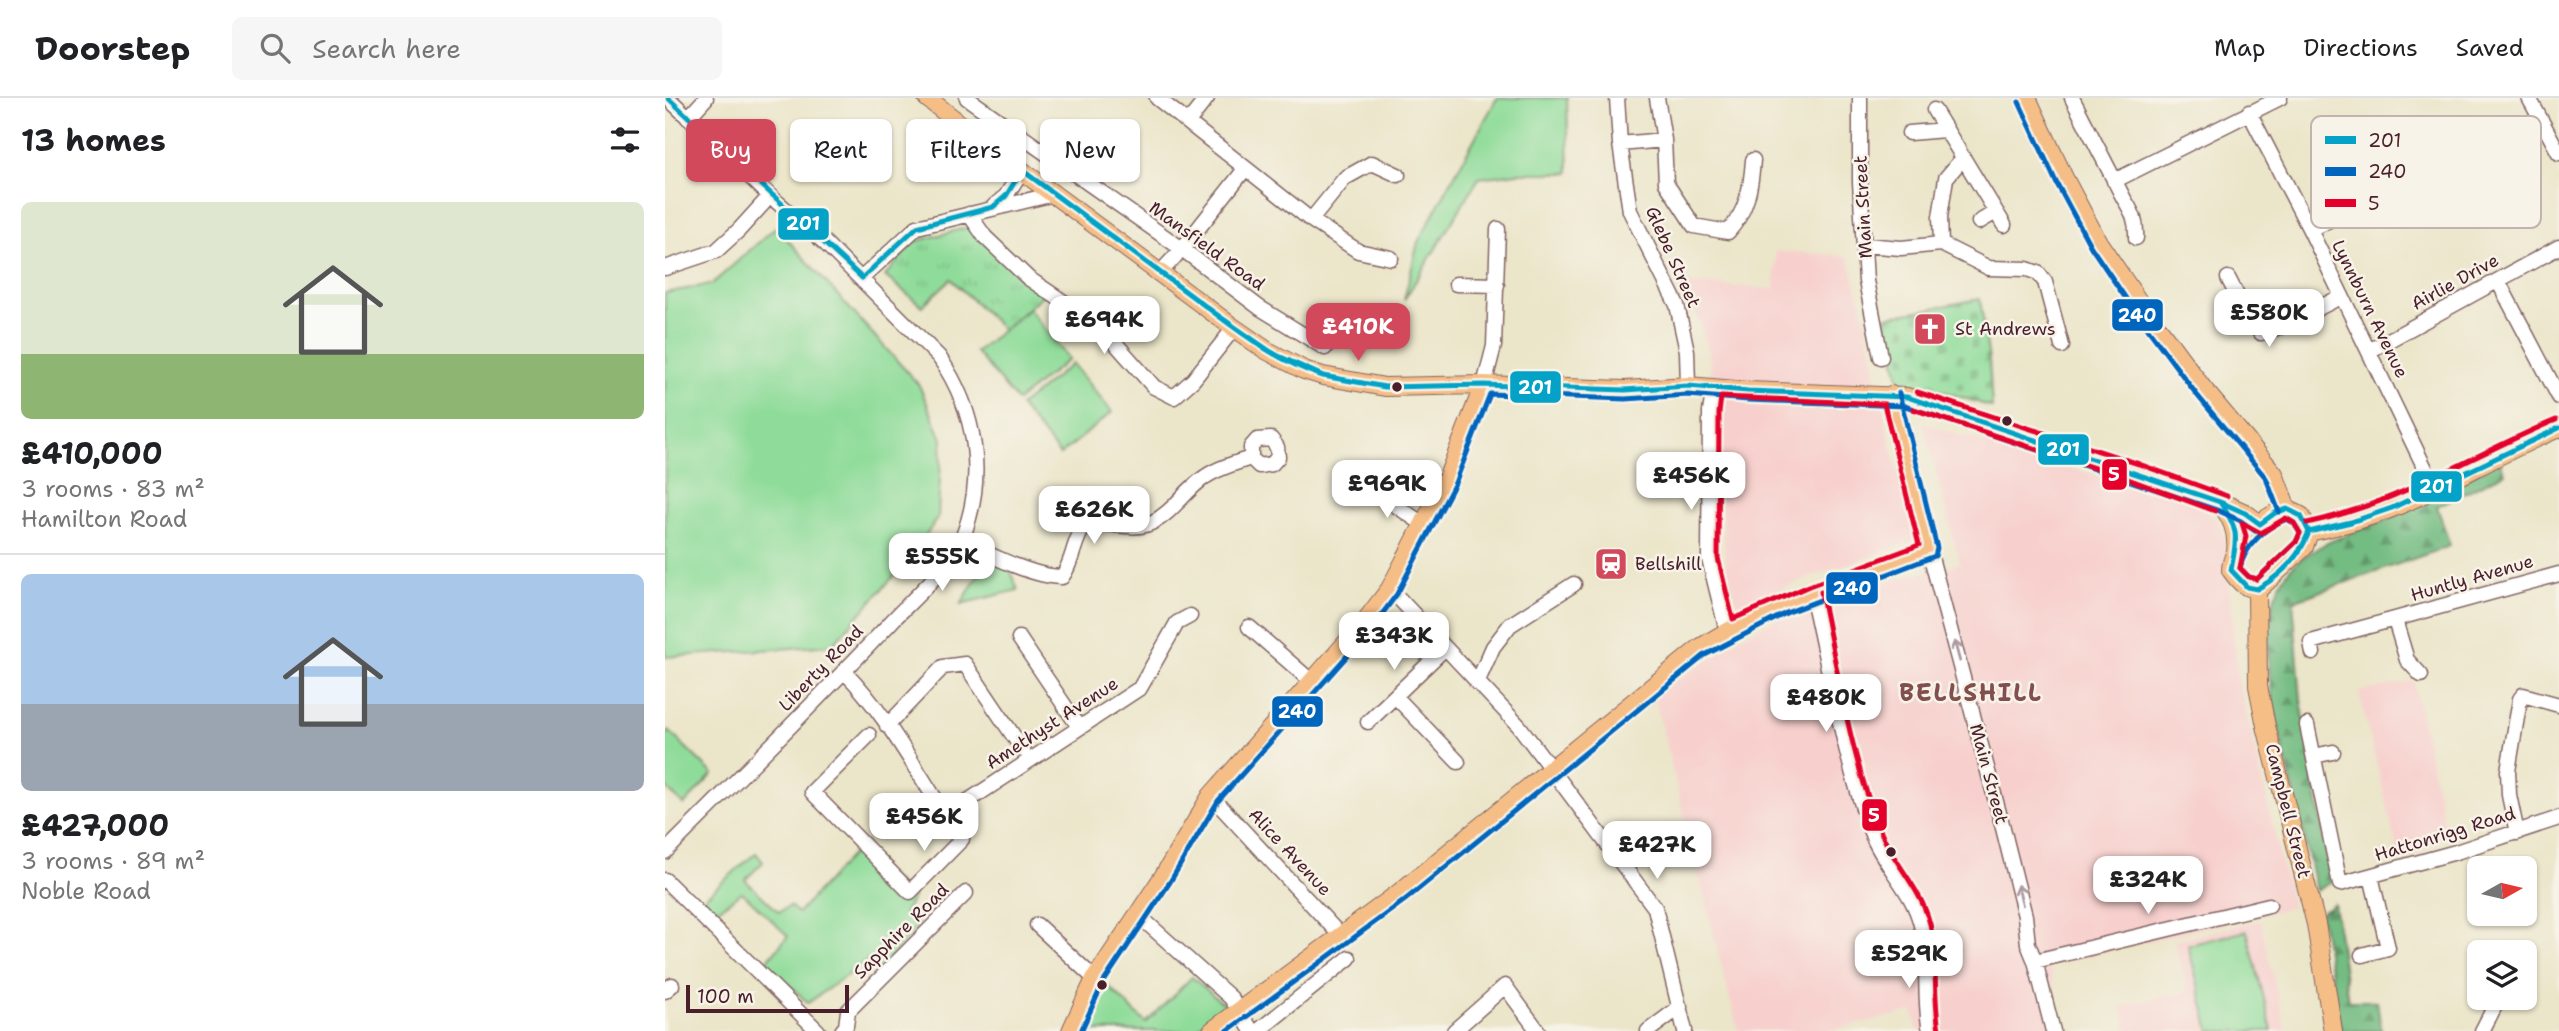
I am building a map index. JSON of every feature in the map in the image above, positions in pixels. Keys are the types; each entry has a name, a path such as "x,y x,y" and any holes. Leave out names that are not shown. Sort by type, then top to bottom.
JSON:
{"main road":[{"path":"927,98 955,119"},
{"path":"2027,98 2064,178 2098,242 2196,379 2274,474 2287,509 2301,516 2309,532 2304,547 2257,589 2247,587 2231,570 2237,536 2231,518 2220,502"},
{"path":"1026,173 1159,274 1266,350 1304,370 1323,376 1385,387 1484,385 1625,390 1688,386 1748,391 1891,395 1919,401 2136,472 2220,502 2245,513 2260,524"},
{"path":"1071,1031 1095,979 1163,877 1211,796 1364,623 1390,589 1447,479 1484,385"},
{"name":"Main Street","path":"1891,395 1929,550"},
{"path":"2309,532 2379,513 2513,447 2559,428"},
{"path":"2236,552 2260,524 2275,513 2287,509"},
{"path":"1212,1031 1399,893 1679,664 1727,631 1812,594 1929,550"},
{"name":"Campbell Street","path":"2257,589 2258,685 2316,924 2333,1031"}],"street":[{"name":"Liberty Road","path":"665,852 845,672 941,569 961,541 975,487 976,450 964,403 939,357 870,290 862,278 770,196 669,98"},
{"path":"688,118 706,98"},
{"name":"Mansfield Road","path":"967,98 1182,249 1260,309 1325,348"},
{"path":"1157,98 1311,220 1358,251 1391,258"},
{"path":"1188,122 1207,98"},
{"name":"Glebe Street","path":"1617,98 1620,144 1630,211 1677,305 1687,351 1688,386"},
{"name":"Glebe Street","path":"1657,98 1664,140 1666,183 1694,226 1728,232 1741,217 1751,180 1753,160"},
{"name":"Main Street","path":"1860,98 1860,182 1866,281 1881,357"},
{"path":"2072,98 2114,181 2133,212 2137,226 2136,239"},
{"path":"2114,181 2280,98"},
{"path":"2529,98 2539,116"},
{"path":"1934,110 2000,219 1979,222"},
{"name":"Lynnburn Avenue","path":"2249,112 2310,230 2434,487"},
{"path":"2541,120 2559,153"},
{"path":"1909,133 1945,130"},
{"path":"1620,144 1664,140"},
{"path":"1941,244 1940,217 1947,178 1962,159"},
{"path":"1311,220 1345,177 1372,163 1398,174"},
{"path":"1159,274 1245,169"},
{"path":"993,207 1006,196 1015,182"},
{"path":"862,278 917,227 1054,194"},
{"path":"665,268 716,251 770,196"},
{"path":"969,214 985,237 1027,278 1101,327 1154,387 1174,397 1193,380 1234,328"},
{"path":"2310,230 2314,228"},
{"path":"1484,385 1495,346 1498,229"},
{"path":"1865,245 1902,248 1941,244 1989,268 2027,269 2038,274 2045,282 2062,346"},
{"name":"Airlie Drive","path":"2369,351 2559,247"},
{"path":"2228,278 2261,333 2286,325 2342,296"},
{"path":"2498,281 2559,397"},
{"path":"1456,284 1497,285"},
{"path":"1714,388 1710,424 1709,559 1727,631"},
{"path":"961,541 1051,577 1062,577 1069,568 1081,529 1086,524 1150,524 1165,514 1204,477 1251,458"},
{"path":"1370,488 1423,524"},
{"name":"Main Street","path":"1929,550 2003,828 2025,916 2028,944 2053,1031"},
{"name":"Huntly Avenue","path":"2313,653 2311,642 2559,574"},
{"path":"1477,683 1493,647 1510,625 1574,584"},
{"path":"1390,589 1519,726 1655,908 1685,1031"},
{"path":"1812,594 1853,774 1871,834 1884,860 1910,898 1921,922 1930,1031"},
{"name":"Amethyst Avenue","path":"945,816 1140,688 1177,623 1190,616"},
{"name":"Huntly Avenue","path":"2395,620 2407,660 2421,675"},
{"path":"1249,627 1311,681"},
{"path":"1019,638 1080,727"},
{"path":"1368,722 1445,648"},
{"path":"887,726 943,667 965,664 1023,750"},
{"path":"845,672 857,684 887,726 962,839 910,892 812,792 869,735"},
{"path":"2517,833 2509,795 2508,771 2520,699 2523,695 2559,705"},
{"path":"1395,696 1458,762"},
{"path":"2307,725 2313,756 2333,752"},
{"name":"Hattonrigg Road","path":"2313,756 2340,884 2517,833 2559,818"},
{"name":"Alice Avenue","path":"1211,796 1340,935"},
{"path":"2362,955 2388,948 2371,876"},
{"path":"665,880 818,1031"},
{"name":"Sapphire Road","path":"842,1031 846,1026 848,1011 966,893"},
{"path":"2035,961 2269,905"},
{"path":"1137,914 1231,998 1252,1031"},
{"path":"1037,925 1095,979"},
{"path":"1258,1031 1349,958"},
{"path":"1454,1031 1505,986 1538,1031"},
{"path":"1647,1031 1680,1007"},
{"path":"2483,1031 2493,1010"},
{"path":"796,1031 807,1019"}],"shaded area":[{"path":"1776,251 1848,256 1865,319 1886,426 1916,540 1802,580 1738,608 1726,567 1709,352 1686,283 1774,289"},
{"path":"1923,423 2045,463 2140,485 2189,501 2218,521 2225,537 2238,679 2292,907 2049,965 2063,1031 1918,1031 1913,1011 1828,1031 1738,1031 1654,696 1729,644 1807,602 1960,563"},
{"path":"2413,681 2447,835 2430,838 2427,849 2399,856 2359,692"},
{"path":"2260,920 2286,1031 2127,1031 2121,1006 2188,991 2174,941"}],"green space":[{"path":"1497,98 1567,98 1569,173 1517,173 1479,178 1404,300 1418,242"},
{"path":"972,226 1043,295 1003,330 951,279 922,306 885,276 914,242"},
{"path":"776,227 919,385 942,439 938,517 912,556 832,645 665,657 665,293 712,284"},
{"path":"1980,299 1989,360 1992,407 1943,391 1900,382 1885,317"},
{"path":"1029,309 1069,359 1017,401 976,352"},
{"path":"1072,364 1112,412 1060,455 1020,406"},
{"path":"2499,460 2505,473 2437,506 2450,546 2293,601 2301,700 2331,882 2316,891 2269,673 2271,610 2280,584 2296,563 2319,547 2409,510"},
{"path":"988,559 1009,567 1018,590 961,604"},
{"path":"669,731 713,774 684,805 665,787 665,736"},
{"path":"858,848 913,897 904,913 919,925 879,970 868,960 808,1003 766,962 788,936 742,892 714,912 704,898 756,853 763,862 745,880 779,912 790,906 798,913"},
{"path":"2334,904 2348,1001 2377,1001 2381,1031 2341,1031 2320,913"},
{"path":"2247,931 2272,1031 2210,1031 2188,945"},
{"path":"1192,977 1226,1006 1193,1031 1079,1031 1103,981 1146,1023"}],"transit line":[{"name":"201","path":"668,98 862,278"},
{"name":"240","path":"2019,102 2056,182 2091,247 2197,395 2266,478 2279,512"},
{"name":"201","path":"862,278 917,227 993,207 1006,196 1022,170 1216,314"},
{"name":"201","path":"1054,194 1216,314"},
{"name":"201","path":"1216,314 1274,354 1323,376"},
{"name":"201","path":"1216,314 1280,357 1323,376"},
{"name":"201","path":"1323,376 1385,387 1484,385 1625,390 1688,386 1748,391"},
{"name":"201","path":"1748,391 1907,397"},
{"name":"201","path":"1748,391 1907,397"},
{"name":"5","path":"1917,392 2139,464 2227,496"},
{"name":"240","path":"1227,1031 1405,900 1705,655 1786,613 1935,556 1937,548 1899,393"},
{"name":"240","path":"1081,1031 1103,983 1170,882 1218,801 1371,629 1397,594 1455,483 1490,394 1625,399 1688,395 1905,406 2217,510 2255,531"},
{"name":"5","path":"1721,397 1884,404 1919,545 1809,586 1733,619 1718,558 1721,397"},
{"name":"201","path":"1907,397 2220,502"},
{"name":"5","path":"1913,409 2128,479 2215,511"},
{"name":"5","path":"2307,523 2373,504 2556,420"},
{"name":"201","path":"2309,532 2392,508 2559,428"},
{"name":"201","path":"2220,502 2245,513 2260,524 2275,513 2287,509 2301,516 2309,532 2288,565 2257,589 2247,587 2231,570 2235,534 2231,520 2220,502"},
{"name":"5","path":"2286,518 2294,523 2300,533 2296,542 2257,579 2249,577 2240,568 2246,536 2242,523 2261,533 2286,518"},
{"name":"240","path":"2287,519 2294,523 2300,533 2296,542 2257,579 2249,577 2240,568 2252,544 2264,532 2287,519"},
{"name":"5","path":"1821,592 1846,712 1870,801 1880,830 1920,899 1930,924 1939,1030"}],"place":[{"name":"St Andrews","path":"1930,329"},
{"name":"Bellshill","path":"1611,564"}],"district":[{"name":"BELLSHILL","path":"1971,693"}]}
